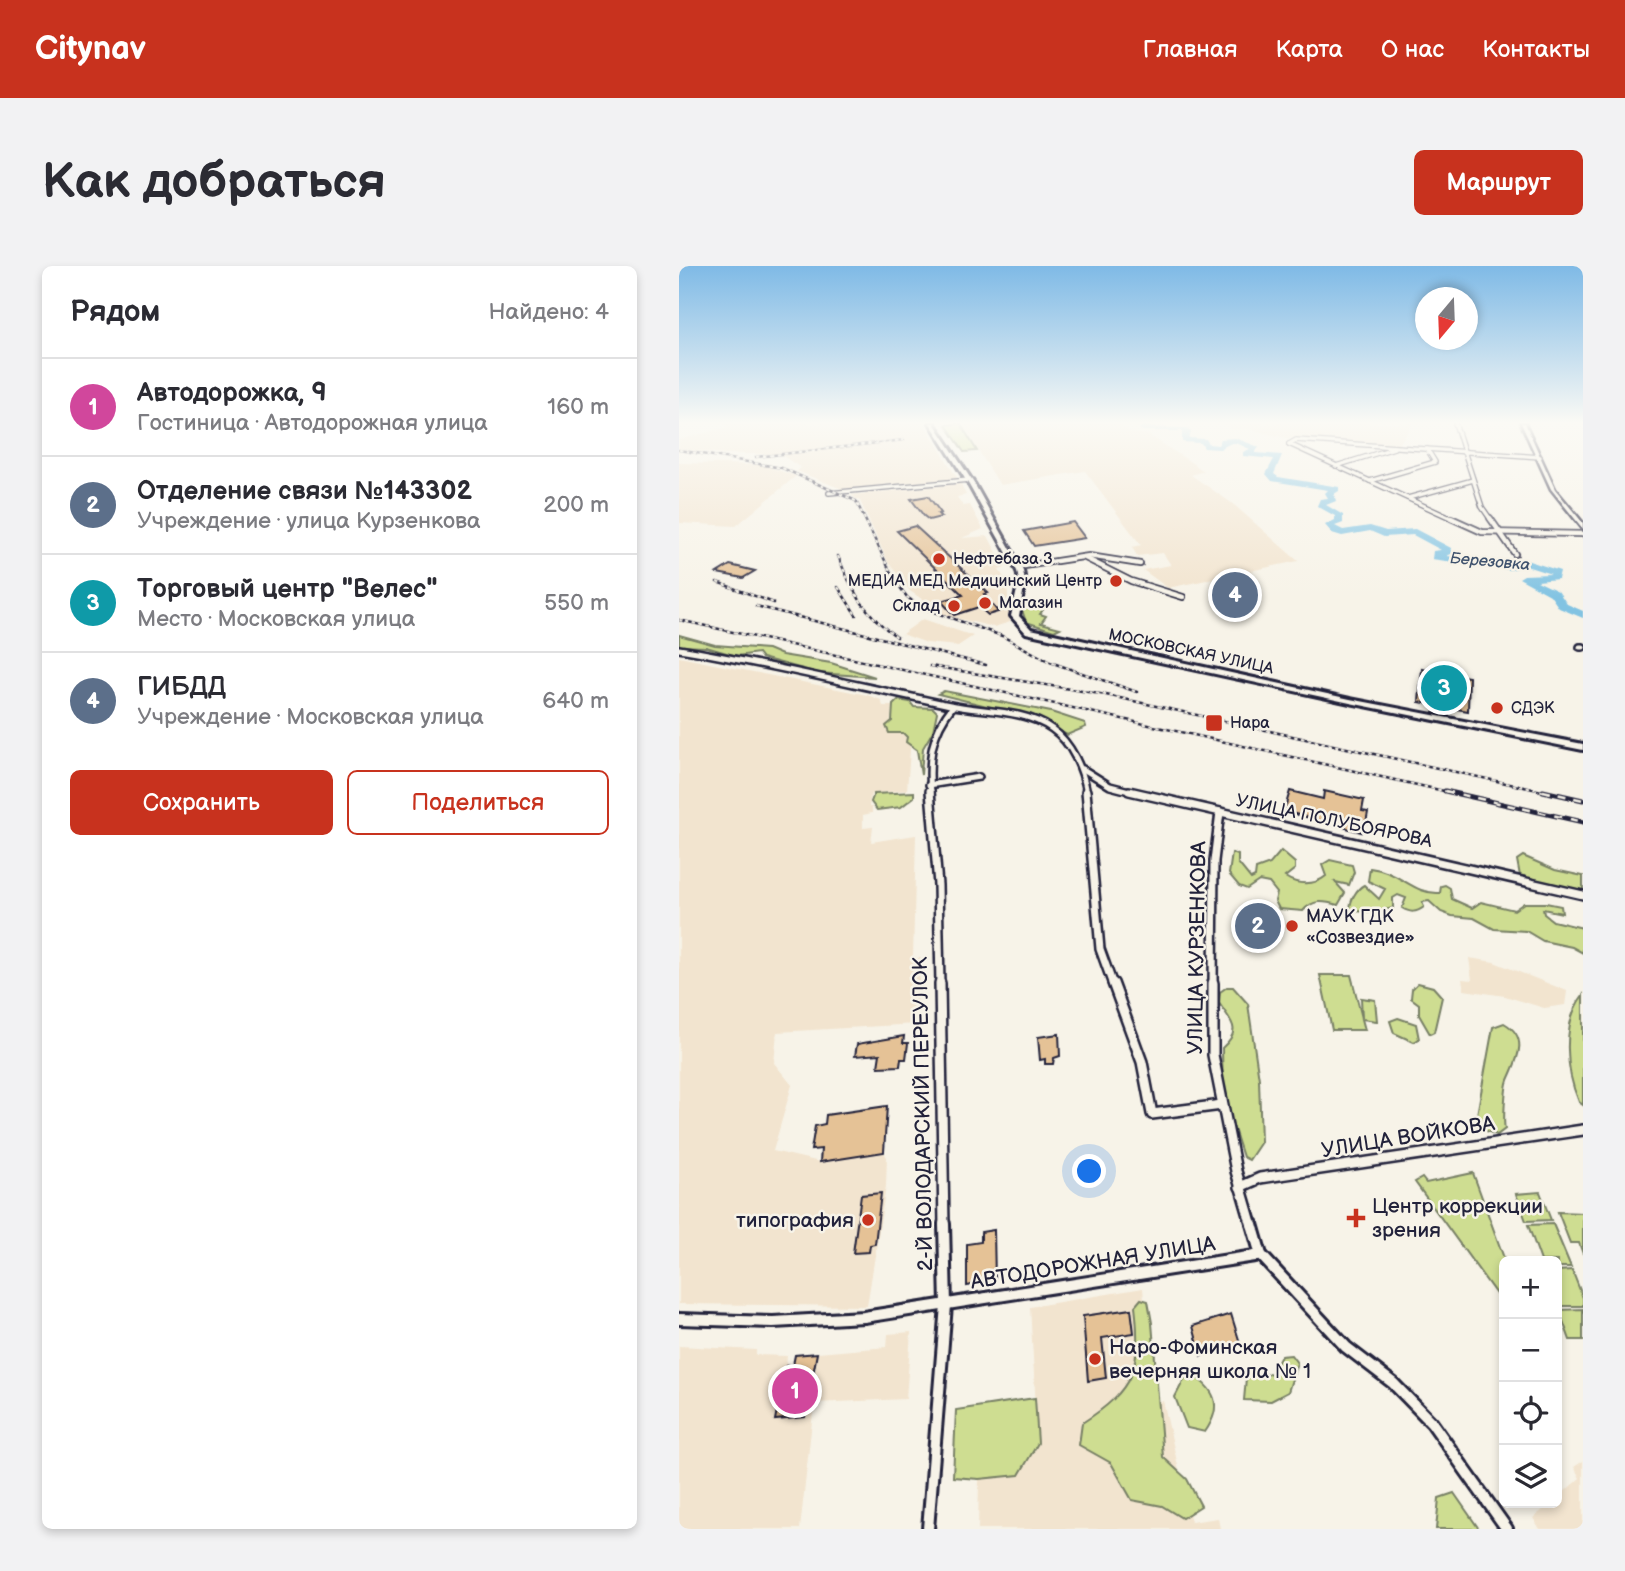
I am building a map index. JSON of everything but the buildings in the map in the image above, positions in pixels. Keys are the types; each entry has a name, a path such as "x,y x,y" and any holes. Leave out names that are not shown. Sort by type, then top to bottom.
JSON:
{"main road":[{"name":"МОСКОВСКАЯ УЛИЦА","path":"970,482 1018,567 1022,581 1015,616 1019,625 1032,632 1583,747"}],"street":[{"path":"829,494 950,482"},
{"path":"1372,482 1482,532 1583,534"},
{"path":"1408,498 1466,482"},
{"path":"1474,482 1482,507 1515,554"},
{"path":"1550,482 1583,527"},
{"path":"1018,567 1083,557 1118,559 1140,564"},
{"path":"1083,557 1094,565 1131,578 1151,591 1182,597"},
{"path":"679,649 754,661 953,706 1005,713 1043,724 1055,732 1083,769 1090,814 1100,949 1142,1062 1152,1114 1222,1105"},
{"name":"2-Й ВОЛОДАРСКИЙ ПЕРЕУЛОК","path":"928,1529 946,1305 938,885 929,785 930,751 944,713 953,706"},
{"name":"УЛИЦА ПОЛУБОЯРОВА","path":"1083,769 1110,786 1583,895"},
{"path":"929,785 979,777"},
{"name":"УЛИЦА КУРЗЕНКОВА","path":"1220,812 1214,861 1213,1055 1240,1187 1261,1255 1346,1347 1393,1383 1432,1423 1507,1529"},
{"name":"УЛИЦА ВОЙКОВА","path":"1240,1187 1260,1178 1583,1130"},
{"name":"АВТОДОРОЖНАЯ УЛИЦА","path":"679,1319 773,1322 864,1317 1261,1255"}],"shaded area":[{"path":"679,482 789,482 736,526 679,523"},
{"path":"824,482 916,482 842,489"},
{"path":"998,482 1019,482 1000,485"},
{"path":"1093,482 1201,482 1233,504 1298,561 1168,588 1143,570 1171,565 1163,553 1137,556 1132,547 1141,545"},
{"path":"961,484 966,495 957,497 963,506 970,505 983,529 962,538 988,536 1005,568 999,570 1007,582 1010,622 994,627 947,616 910,591 888,562 860,501 851,495"},
{"path":"923,619 973,636 958,646 927,643 902,634"},
{"path":"679,657 867,695 881,700 883,706 892,706 890,727 912,724 907,790 871,794 869,807 872,807 872,813 863,815 863,828 873,827 871,842 916,835 913,958 921,958 916,1024 777,1032 774,1063 792,1085 773,1151 820,1162 884,1152 887,1157 886,1186 867,1306 679,1304"},
{"path":"1469,958 1494,962 1567,991 1565,1005 1544,1008 1505,996 1464,990 1462,979 1472,980"},
{"path":"1143,1288 1153,1405 1163,1401 1191,1522 1218,1518 1220,1529 978,1529 979,1479 1019,1475 1038,1443 1030,1307"},
{"path":"911,1332 906,1399 814,1403 800,1529 679,1529 679,1346 756,1350 756,1355 787,1356 786,1366 793,1365 795,1355 887,1347 888,1334"},
{"path":"1583,1461 1583,1529 1540,1529 1533,1518 1545,1508 1562,1508 1562,1494 1580,1478 1574,1467"}],"green space":[{"path":"1027,603 1030,608 1035,608 1036,604 1047,604 1040,614 1046,616 1041,623 1060,628 1054,631 1026,622 1021,607"},
{"path":"679,635 715,645 768,649 782,655 831,663 875,677 818,673 762,658 758,653 737,656 706,647 679,646"},
{"path":"944,691 1051,712 1085,723 1086,727 1067,735 1036,718 938,694"},
{"path":"898,700 910,702 914,707 933,708 937,712 933,731 923,748 921,775 917,750 906,742 907,737 903,733 889,733 886,726 892,721 893,705"},
{"path":"914,792 914,797 901,807 877,810 871,802 874,794"},
{"path":"1281,851 1295,863 1295,869 1285,877 1300,883 1316,882 1326,876 1322,865 1330,860 1352,865 1354,872 1349,885 1335,882 1345,893 1338,905 1319,902 1311,904 1303,911 1279,909 1275,901 1277,893 1269,883 1259,881 1247,889 1239,886 1229,874 1232,853 1238,855 1238,863 1251,879 1255,877 1256,869 1270,864"},
{"path":"1523,856 1555,870 1583,876 1583,894 1520,876 1517,860"},
{"path":"1370,868 1390,873 1430,893 1440,893 1441,886 1445,885 1450,888 1452,899 1472,908 1481,902 1514,910 1524,903 1561,906 1562,913 1543,909 1544,914 1553,921 1583,928 1583,953 1572,947 1543,941 1526,931 1494,929 1474,918 1452,916 1441,912 1429,901 1422,902 1424,907 1418,910 1408,911 1402,908 1406,898 1398,895 1393,898 1393,908 1372,912 1350,910 1354,896 1364,885 1379,899 1385,889 1368,881"},
{"path":"1320,975 1351,975 1362,1018 1361,998 1375,1000 1377,1021 1362,1019 1365,1030 1332,1030"},
{"path":"1418,983 1433,987 1442,997 1434,1032 1430,1034 1419,1015 1419,1004 1411,998 1412,989"},
{"path":"1227,987 1233,987 1248,1004 1259,1079 1261,1142 1249,1160 1243,1157 1223,1094 1222,1048 1232,1036 1233,1030 1231,1021 1219,1003 1220,992"},
{"path":"1583,995 1583,1105 1579,1102 1571,1077 1568,1048 1571,1019"},
{"path":"1398,1018 1416,1024 1419,1039 1414,1042 1394,1033 1390,1021"},
{"path":"1504,1023 1517,1035 1519,1049 1507,1084 1505,1129 1497,1135 1484,1130 1476,1120 1493,1027"},
{"path":"1473,1173 1503,1256 1499,1256 1499,1293 1496,1294 1415,1182 1422,1178 1426,1183"},
{"path":"1540,1192 1551,1220 1526,1221 1516,1194"},
{"path":"1558,1212 1583,1213 1583,1254 1579,1243 1570,1243"},
{"path":"1553,1224 1571,1267 1562,1267 1562,1256 1539,1256 1528,1225"},
{"path":"1572,1270 1583,1298 1583,1306 1562,1306 1562,1271"},
{"path":"1141,1299 1148,1301 1152,1323 1163,1457 1187,1479 1201,1506 1182,1518 1162,1506 1132,1500 1111,1463 1079,1445 1082,1423 1113,1399 1131,1375 1137,1345 1135,1306"},
{"path":"1583,1309 1583,1340 1570,1340 1562,1318 1562,1310"},
{"path":"1291,1355 1297,1363 1288,1392 1271,1401 1244,1400 1246,1378 1272,1373 1281,1356"},
{"path":"1188,1372 1205,1384 1214,1398 1214,1413 1205,1432 1187,1428 1175,1397"},
{"path":"1035,1398 1038,1443 1019,1475 979,1479 953,1477 956,1410"},
{"path":"1454,1493 1479,1529 1436,1529 1439,1498"}],"waterway":[{"name":"Березовка","path":"1293,482 1336,489 1329,493 1333,499 1323,501 1321,506 1339,515 1340,521 1329,525 1335,531 1349,533 1370,528 1384,534 1415,532 1448,550 1448,553 1436,553 1435,557 1510,567 1526,563 1557,573 1555,577 1524,578 1554,593 1563,606 1583,615"}],"railway":[{"path":"813,482 856,501 894,579 907,597 920,607 1002,636 1050,662 1137,692"},
{"path":"838,556 868,611 897,637"},
{"path":"717,582 774,603"},
{"path":"838,587 856,615"},
{"path":"756,606 986,665"},
{"path":"679,620 1453,793"},
{"path":"930,666 1106,695 1551,793"},
{"path":"1445,791 1583,822"},
{"path":"1543,791 1583,800"}],"place":[{"name":"Нефтебаза 3","path":"939,559"},
{"name":"МЕДИА МЕД Медицинский Центр","path":"1116,581"},
{"name":"ГИБДД","path":"1235,595"},
{"name":"Магазин","path":"985,603"},
{"name":"Склад","path":"954,606"},
{"name":"Торговый центр \"Велес\"","path":"1444,688"},
{"name":"СДЭК","path":"1497,708"},
{"name":"Нара","path":"1214,723"},
{"name":"Отделение связи №143302","path":"1258,926"},
{"name":"МАУК ГДК «Созвездие»","path":"1292,926"},
{"name":"Центр коррекции зрения","path":"1356,1218"},
{"name":"типография","path":"868,1220"},
{"name":"Наро-Фоминская вечерняя школа № 1","path":"1095,1359"},
{"name":"Автодорожка, 9","path":"795,1391"}]}
